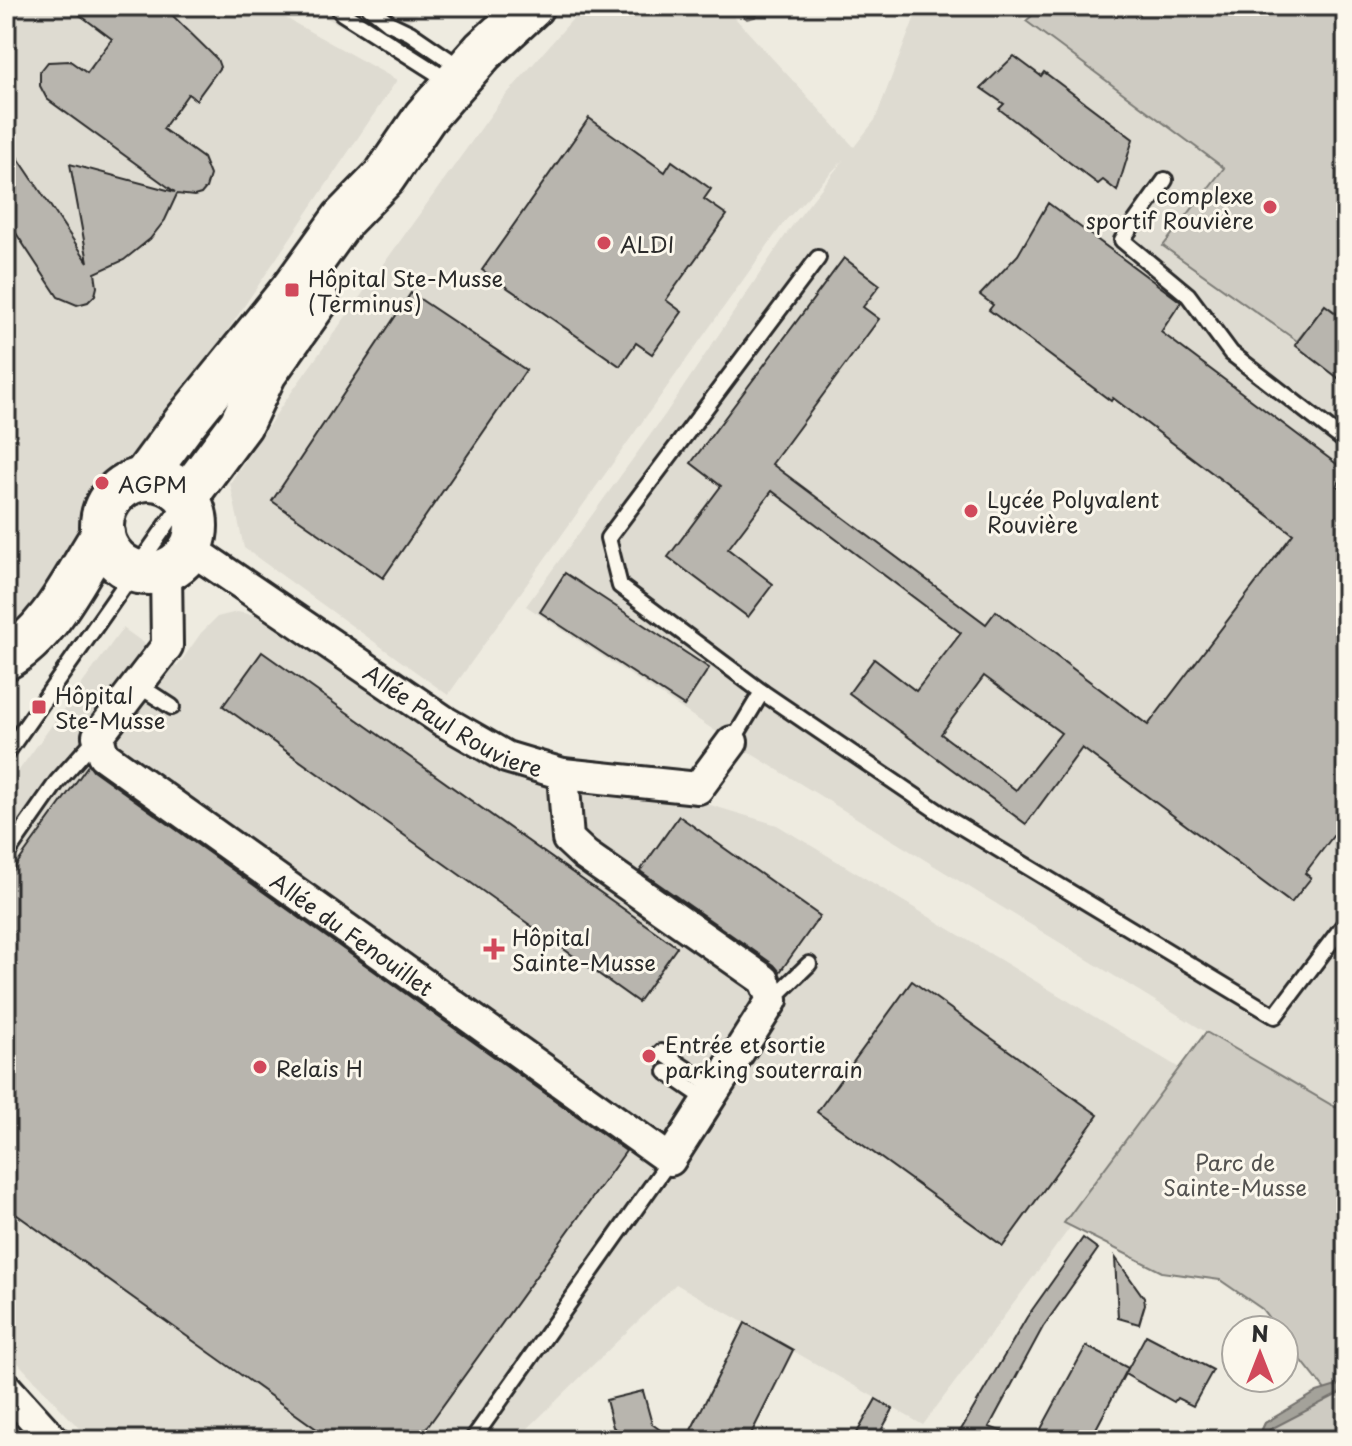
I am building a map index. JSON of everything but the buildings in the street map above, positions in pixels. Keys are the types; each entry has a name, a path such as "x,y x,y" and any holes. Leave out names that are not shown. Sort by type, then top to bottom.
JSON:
{"main road":[{"path":"143,479 292,290 343,219 384,177 425,117 459,77 532,6"},
{"path":"187,496 241,424 265,373 354,244 384,177"},
{"path":"6,658 23,649 70,588 143,558 197,528 187,496 167,483 143,479 128,483 116,492 102,519 143,558"}],"street":[{"path":"98,736 167,646 143,558"},
{"name":"Allée Paul Rouviere","path":"143,558 506,757 563,774 698,788 732,742"},
{"name":"Allée du Fenouillet","path":"98,736 103,755 670,1160"},
{"path":"563,774 568,839 585,855 764,980 772,1000 670,1160"},
{"path":"6,1388 53,1440"}],"lane":[{"path":"336,6 342,13 459,77"},
{"path":"368,6 389,23 410,33 459,77"},
{"path":"1165,180 1122,240 1188,295 1231,353 1346,442"},
{"path":"818,258 608,538 620,586 762,692 952,821 1275,1016 1346,922"},
{"path":"6,754 187,496 234,416 246,376 275,331 292,290"},
{"path":"138,685 172,707"},
{"path":"732,742 762,692"},
{"path":"6,855 57,782 98,736"},
{"path":"772,1000 809,964"},
{"path":"661,1052 711,1094"},
{"path":"666,1072 711,1094"},
{"path":"472,1440 670,1160"}],"shaded area":[{"path":"6,6 264,6 397,80 176,407 6,698"},
{"path":"304,6 428,6 378,45"},
{"name":"Lycée Polyvalent Rouvière","path":"584,6 724,6 854,147 875,120 919,6 1022,6 1015,13 1224,168 1163,247 1346,381 1346,1109 1335,1107 1206,1032 732,742 526,606 664,416 789,230 844,159 785,221 448,695 244,548 230,483 283,404 500,102"},
{"path":"733,6 760,6 755,17 747,19"},
{"name":"Hôpital Sainte-Musse","path":"237,612 256,615 461,750 507,770 700,802 777,825 1186,1072 923,1425 676,1284 516,1440 90,1440 6,1350 6,788 123,628 177,667 201,633 217,617"},
{"path":"1346,1383 1346,1390 1269,1430 1265,1440 1257,1440 1265,1423 1317,1392"}],"green space":[{"name":"complexe sportif Rouvière","path":"1043,6 1346,6 1346,319 1325,305 1297,341 1163,246 1224,168 1026,21"},
{"name":"Parc de Sainte-Musse","path":"1206,1032 1335,1107 1346,1109 1346,1440 1257,1440 1265,1423 1325,1390 1300,1358 1300,1314 1266,1314 1220,1280 1162,1272 1064,1223"}],"place":[{"name":"complexe sportif Rouvière","path":"1270,207"},
{"name":"ALDI","path":"604,243"},
{"name":"Hôpital Ste-Musse (Terminus)","path":"292,290"},
{"name":"AGPM","path":"102,483"},
{"name":"Lycée Polyvalent Rouvière","path":"971,511"},
{"name":"Hôpital Ste-Musse","path":"39,707"},
{"name":"Hôpital Sainte-Musse","path":"494,949"},
{"name":"Entrée et sortie parking souterrain","path":"649,1056"},
{"name":"Relais H","path":"260,1067"}]}
